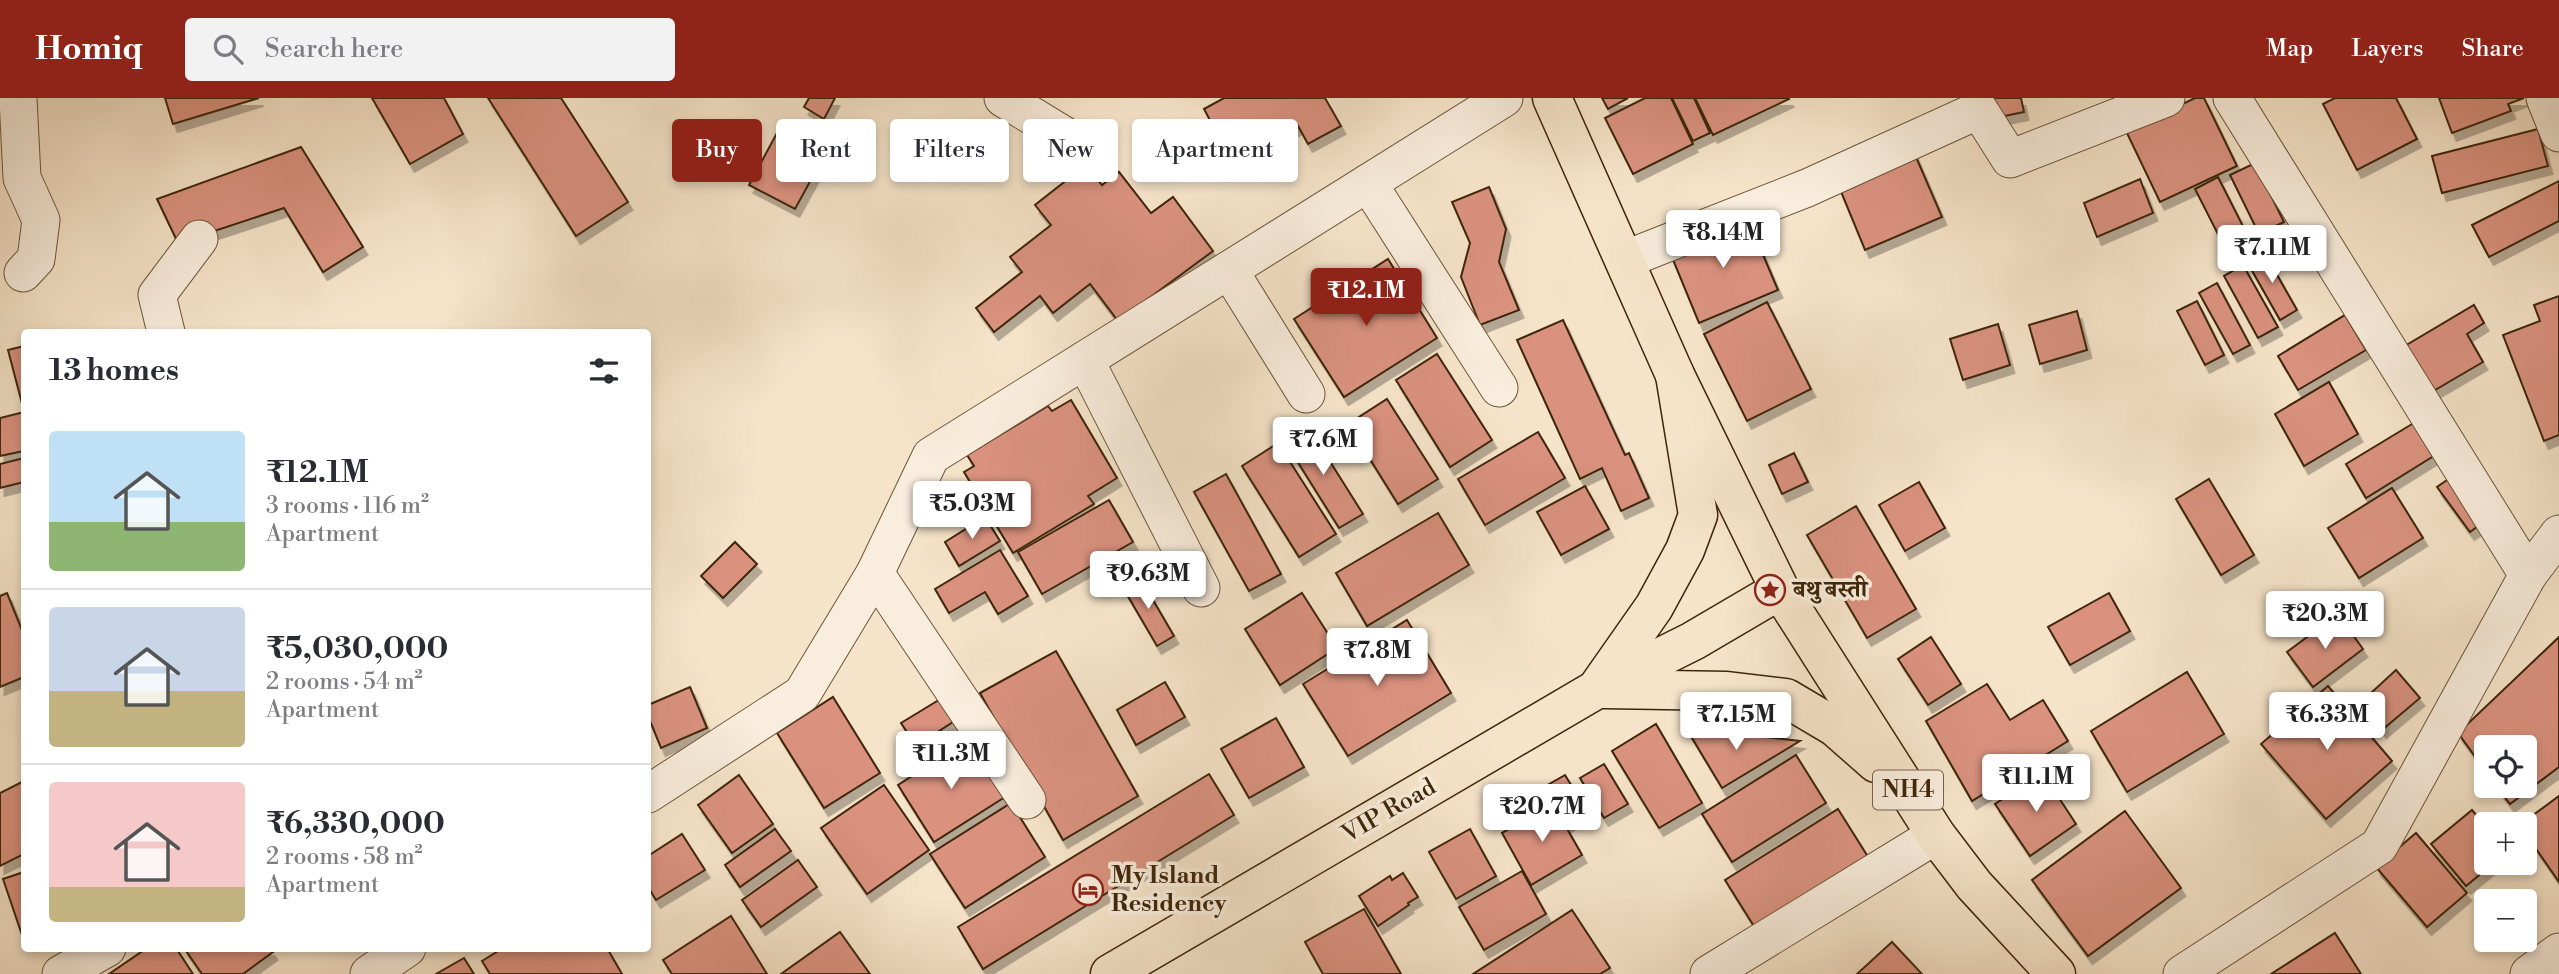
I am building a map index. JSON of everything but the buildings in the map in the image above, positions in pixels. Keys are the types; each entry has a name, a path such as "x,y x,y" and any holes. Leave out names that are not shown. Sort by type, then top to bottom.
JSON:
{"main road":[{"path":"1552,98 1675,375 1780,590"},
{"path":"1597,689 1654,607 1685,550 1698,515 1675,375"},
{"name":"VIP Road","path":"1110,974 1597,689 1693,641 1780,590"},
{"name":"NH4","path":"1780,590 1936,835 1974,885 2056,974"},
{"path":"1597,689 1727,691 1786,698 1835,727 1912,795"}],"street":[{"path":"1003,98 1037,119"},
{"path":"651,792 802,694 875,573 931,456 1504,98"},
{"path":"1624,260 1807,188 1979,110 2010,159 2166,98"},
{"path":"2232,98 2528,575"},
{"path":"2545,98 2559,133"},
{"path":"13,116 22,178 41,220 36,259 23,274"},
{"path":"1368,183 1499,388"},
{"path":"165,329 157,295 199,239"},
{"path":"1229,270 1307,394"},
{"path":"1085,360 1201,588"},
{"path":"2182,974 2379,846 2528,575 2559,534"},
{"path":"875,573 1027,800"},
{"path":"1709,974 1936,835"},
{"path":"61,974 100,952"},
{"path":"369,974 401,952"},
{"path":"2529,974 2559,952"}],"place":[{"name":"बथु बस्ती","path":"1770,590"},
{"name":"My Island Residency","path":"1088,890"}]}
